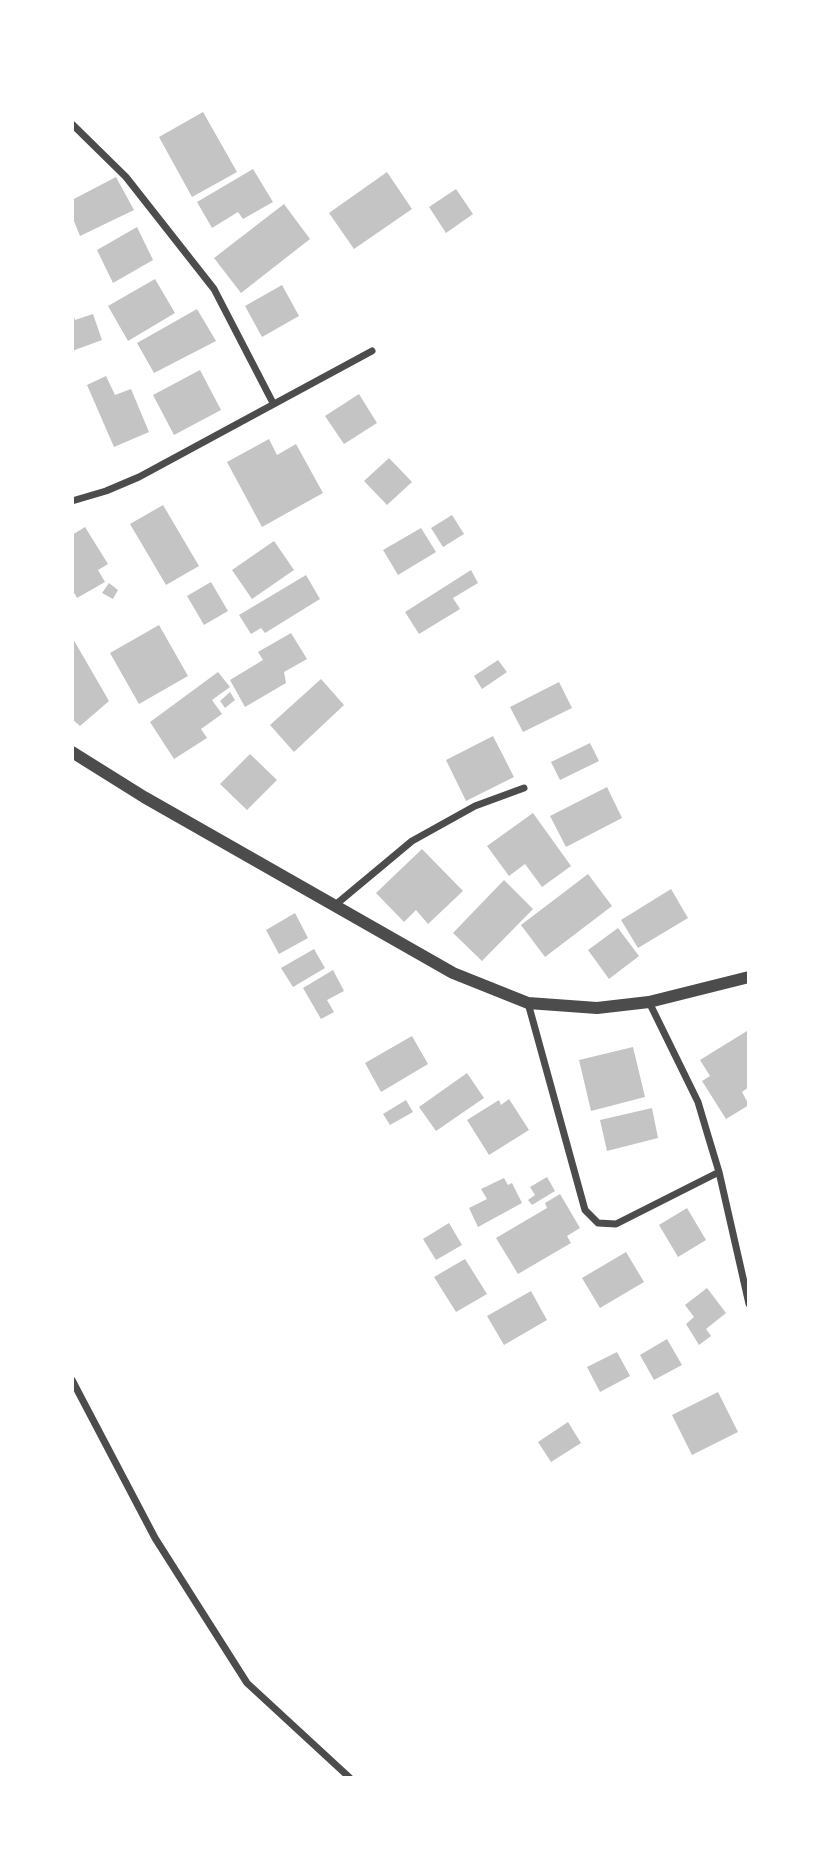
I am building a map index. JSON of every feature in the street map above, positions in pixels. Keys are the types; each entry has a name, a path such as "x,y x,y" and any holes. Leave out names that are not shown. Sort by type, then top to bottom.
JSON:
{"street":[{"path":"72,124 126,177 214,289 273,403"},
{"path":"72,501 139,477 372,351"},
{"path":"72,752 144,797 453,973 528,1003 597,1007 649,1002 749,977"},
{"path":"333,906 412,841 475,806 524,788"},
{"path":"649,1002 698,1102 719,1172 749,1304"},
{"path":"528,1003 584,1210 598,1223 616,1224 719,1172"},
{"path":"72,1380 155,1538 247,1684 350,1778"}],"building":[{"path":"203,112 237,172 192,197 159,137"},
{"path":"253,169 273,202 243,219 238,212 212,228 197,202"},
{"path":"387,172 412,209 354,249 329,213"},
{"path":"116,177 134,210 80,236 72,216 72,200"},
{"path":"456,189 473,214 446,233 429,207"},
{"path":"284,204 310,239 241,293 214,258"},
{"path":"137,227 153,260 113,283 97,250"},
{"path":"155,279 175,313 128,341 108,306"},
{"path":"282,285 299,316 262,337 245,306"},
{"path":"197,309 216,341 154,373 137,343"},
{"path":"72,312 75,320 93,314 102,340 72,351"},
{"path":"200,370 221,410 174,435 153,395"},
{"path":"106,376 115,395 131,389 149,432 114,447 87,385"},
{"path":"359,394 377,423 344,444 325,416"},
{"path":"269,439 277,455 296,444 323,493 262,527 227,462"},
{"path":"389,458 412,482 387,505 364,481"},
{"path":"163,505 199,566 166,585 130,524"},
{"path":"452,515 464,534 443,547 431,528"},
{"path":"85,527 108,564 98,570 105,582 77,598 72,589 72,535"},
{"path":"421,528 436,552 398,575 383,550"},
{"path":"274,541 294,570 252,599 232,570"},
{"path":"471,570 478,583 453,598 460,609 419,634 405,612"},
{"path":"306,575 320,599 265,633 261,628 251,634 239,615"},
{"path":"211,582 228,611 204,625 187,596"},
{"path":"109,583 118,590 113,599 102,593"},
{"path":"159,625 188,676 139,704 110,653"},
{"path":"291,633 307,659 284,672 286,683 245,707 230,680 263,660 258,652"},
{"path":"72,637 109,701 80,726 72,719"},
{"path":"498,660 507,672 482,689 474,676"},
{"path":"218,672 230,687 212,700 222,714 201,729 207,738 174,759 150,722"},
{"path":"321,679 344,705 294,752 270,725"},
{"path":"559,682 572,708 523,732 510,707"},
{"path":"230,692 235,700 225,708 220,701"},
{"path":"493,736 514,777 466,801 446,760"},
{"path":"590,743 599,761 560,780 551,762"},
{"path":"250,754 277,780 247,810 220,784"},
{"path":"607,787 622,818 566,847 550,816"},
{"path":"533,813 571,866 542,887 525,864 509,876 487,846"},
{"path":"422,849 463,891 428,924 416,910 404,922 376,893"},
{"path":"588,874 612,906 545,957 521,925"},
{"path":"504,880 533,909 482,961 453,933"},
{"path":"671,889 688,918 638,948 621,920"},
{"path":"295,913 308,938 279,954 266,930"},
{"path":"618,928 639,956 609,979 588,950"},
{"path":"314,949 325,968 293,987 281,968"},
{"path":"333,970 344,991 327,1000 334,1012 321,1019 303,988"},
{"path":"747,1031 749,1087 742,1092 749,1105 726,1119 702,1081 710,1076 700,1060"},
{"path":"412,1036 428,1064 381,1092 365,1063"},
{"path":"633,1047 645,1097 591,1111 579,1060"},
{"path":"467,1073 484,1098 436,1131 419,1107"},
{"path":"509,1099 529,1130 489,1155 467,1120 499,1100 501,1105"},
{"path":"406,1100 413,1112 390,1125 383,1114"},
{"path":"652,1108 658,1138 607,1151 600,1120"},
{"path":"547,1177 555,1191 532,1205 528,1200 535,1195 530,1187"},
{"path":"504,1178 508,1185 512,1183 522,1203 478,1227 469,1208 487,1199 481,1189"},
{"path":"560,1194 580,1228 567,1236 571,1243 518,1274 496,1238 547,1208 545,1203"},
{"path":"687,1208 706,1240 678,1257 659,1225"},
{"path":"449,1223 462,1245 436,1260 423,1239"},
{"path":"626,1252 644,1282 600,1308 582,1278"},
{"path":"465,1259 487,1294 456,1312 434,1277"},
{"path":"707,1288 726,1313 706,1329 711,1336 699,1345 686,1324 694,1317 685,1305"},
{"path":"531,1291 547,1320 504,1345 487,1316"},
{"path":"667,1339 682,1365 654,1380 640,1355"},
{"path":"617,1352 630,1376 600,1392 587,1367"},
{"path":"718,1392 738,1432 692,1455 672,1415"},
{"path":"568,1422 581,1443 551,1462 538,1442"}]}
